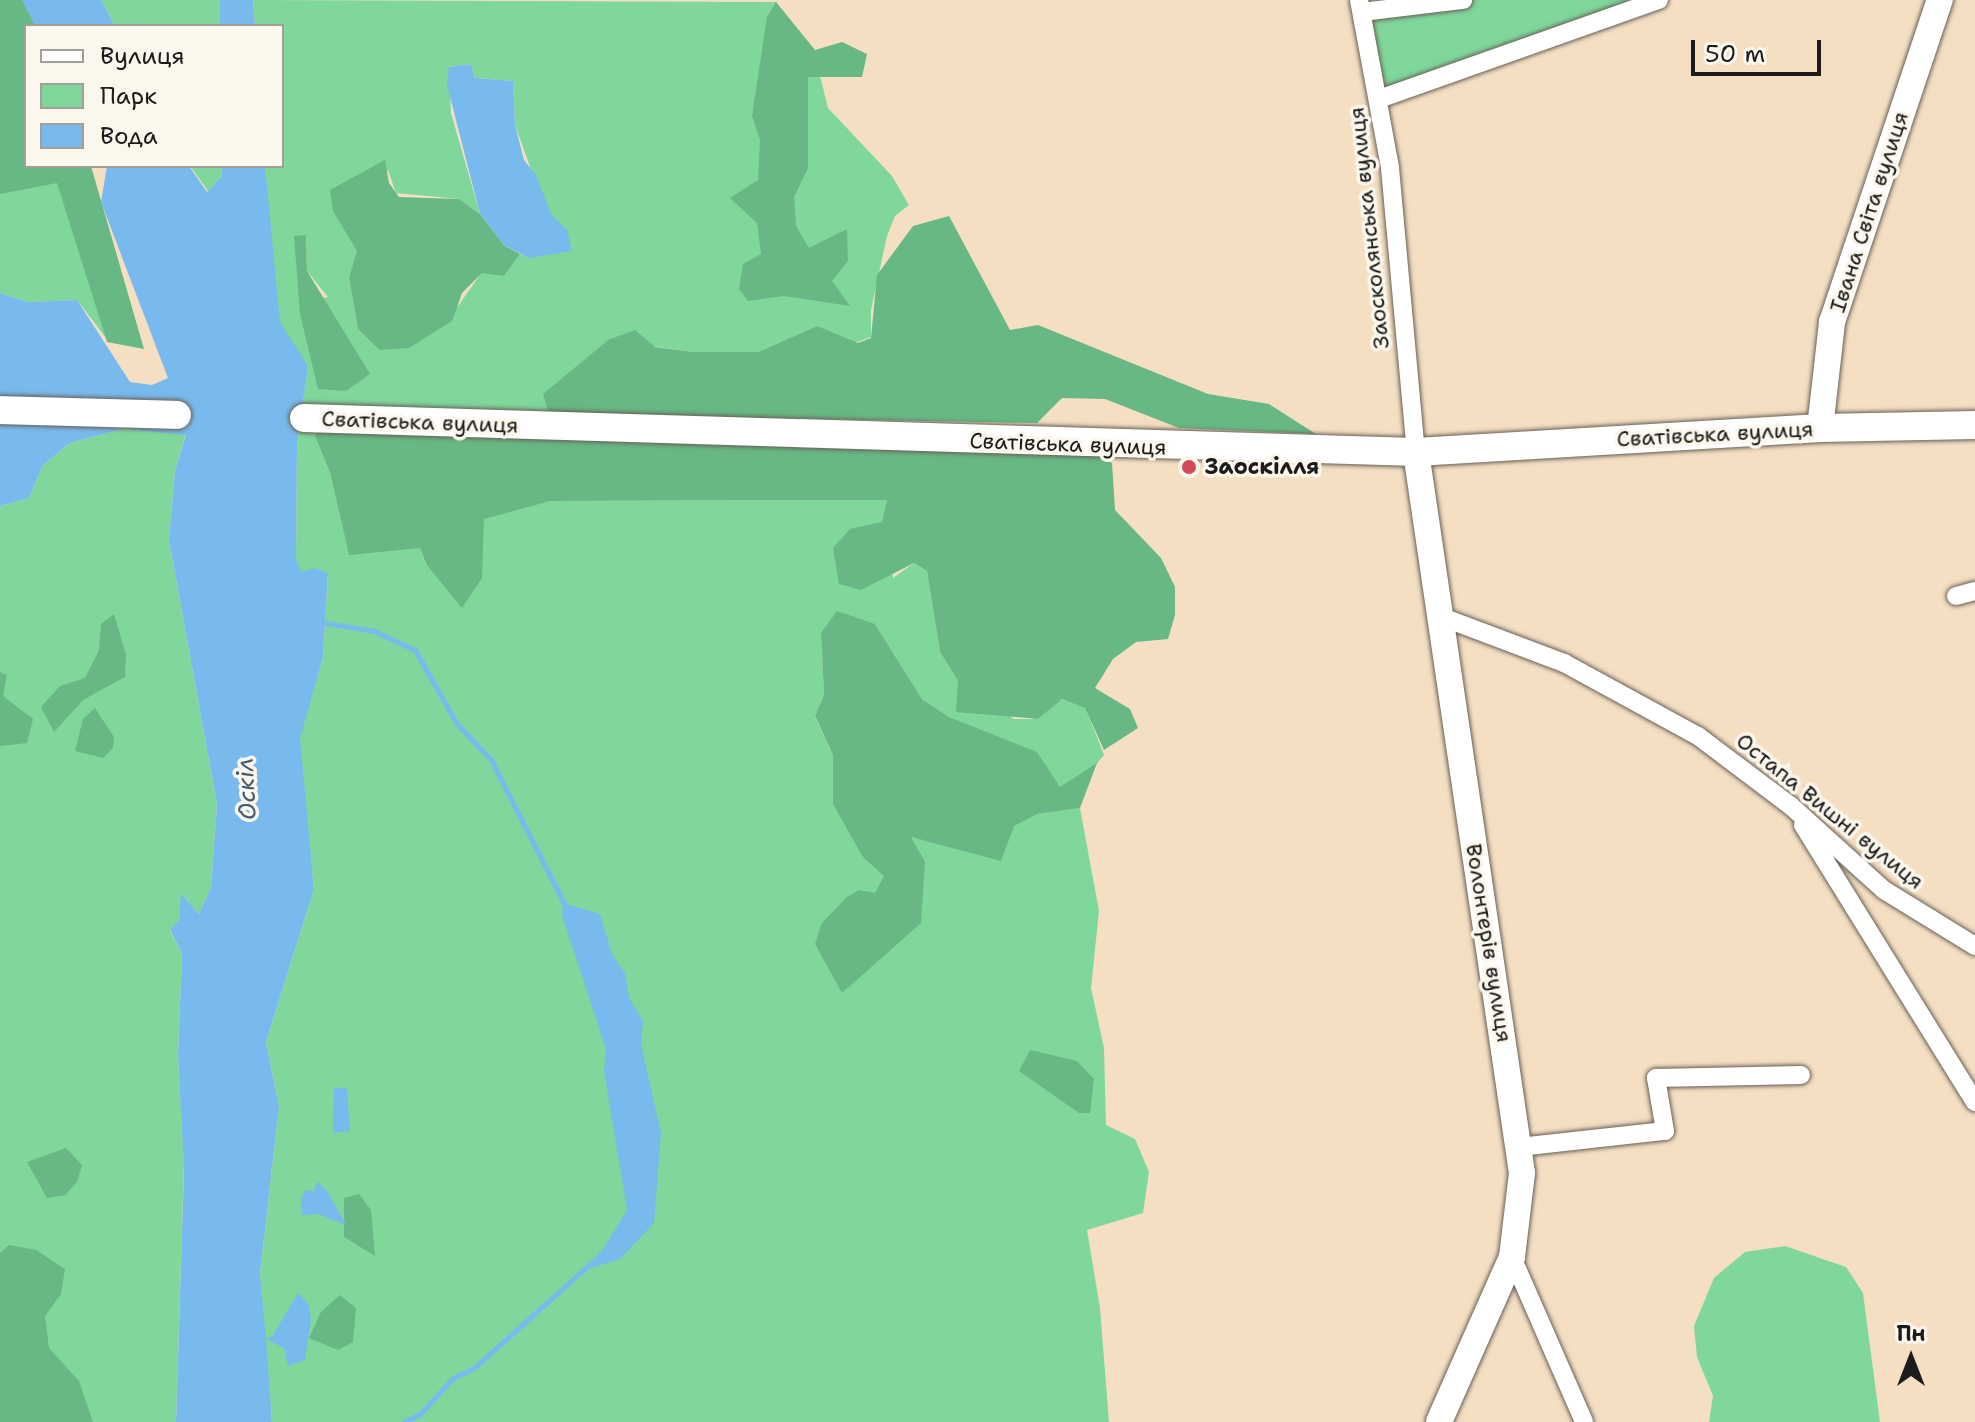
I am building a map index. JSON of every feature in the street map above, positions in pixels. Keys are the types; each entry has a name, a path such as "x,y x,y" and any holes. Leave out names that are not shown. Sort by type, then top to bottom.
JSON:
{"main road":[{"path":"0,410 177,415"},
{"name":"Сватівська вулиця","path":"304,418 1416,452 1820,428 1975,425"}],"street":[{"path":"1360,6 1463,0"},
{"path":"1379,99 1659,0"},
{"name":"Івана Світа вулиця","path":"1820,428 1832,322 1940,0"},
{"name":"Заосколянська вулиця","path":"1360,6 1379,99 1416,452"},
{"name":"Волонтерів вулиця","path":"1416,452 1437,615 1522,1173 1512,1257 1439,1422"},
{"path":"1956,596 1975,591"},
{"name":"Остапа Вишні вулиця","path":"1437,615 1564,663 1698,736 1791,806 1884,890 1975,946"},
{"path":"1791,806 1975,1102"},
{"path":"1519,1147 1665,1131 1656,1078 1801,1075"},
{"path":"1512,1257 1584,1422"}],"green space":[{"path":"0,0 22,0 39,24 24,24 24,168 92,168 144,349 107,342 57,183 0,194"},
{"path":"101,0 220,0 220,24 114,24"},
{"path":"253,0 776,2 819,72 828,108 892,176 909,205 895,216 887,236 871,310 871,337 852,344 817,326 758,352 694,352 608,340 544,394 549,414 316,404 315,436 330,473 348,550 418,542 426,565 478,514 550,501 887,500 893,578 914,563 927,571 940,652 958,681 1014,719 1038,719 1061,699 1085,707 1104,755 1086,777 1064,791 994,736 949,717 922,699 875,624 821,633 824,695 815,717 833,755 833,804 910,837 952,846 1036,814 1080,808 1099,911 1091,988 1104,1048 1106,1125 1135,1139 1149,1172 1143,1213 1087,1230 1100,1308 1109,1422 272,1422 260,1274 279,1106 266,1042 314,889 299,738 323,658 328,574 300,572 296,558 297,447 308,366 277,326 265,168 284,168 284,24 255,24","holes":["471,64 475,78 513,81 515,125 547,214 529,258 520,254 504,276 482,272 458,306 379,350 358,329 349,278 388,170 396,193 459,199 480,214 451,113 449,67","306,235 307,271 328,297 300,305"]},
{"path":"1463,0 1659,0 1379,99 1362,12"},
{"path":"776,2 815,50 842,42 867,54 862,77 808,77 808,168 794,197 796,226 809,248 847,229 848,261 832,281 850,306 784,296 748,301 739,289 743,264 761,254 757,223 730,198 758,180 760,140 752,116 767,17"},
{"path":"385,160 389,183 399,197 459,199 480,214 505,246 520,254 504,276 482,273 462,293 452,321 409,348 379,350 358,329 349,278 357,251 333,211 330,190"},
{"path":"191,168 222,168 222,176 208,191"},
{"path":"11,176 63,184 106,338 77,300 28,302 0,293 0,180"},
{"path":"949,216 1010,330 1038,325 1208,394 1269,404 1316,434 1179,428 1105,399 1062,398 1037,423 549,414 543,394 608,340 635,330 655,347 694,352 758,352 817,326 858,343 871,338 877,275 913,226"},
{"path":"306,235 307,271 370,374 346,391 318,389 300,314 294,236"},
{"path":"318,425 1087,449 1112,463 1115,510 1161,558 1175,587 1175,615 1168,639 1136,642 1113,659 1095,688 1130,709 1138,728 1104,750 1085,708 1062,699 1038,719 956,712 958,681 940,652 927,571 914,563 861,590 839,584 833,548 850,529 882,522 887,500 550,501 484,519 482,578 462,608 426,564 420,548 349,555 330,473 315,436"},
{"path":"123,429 186,434 175,470 169,540 217,804 211,887 199,914 182,894 179,920 170,931 182,954 178,1055 184,1163 176,1422 0,1422 0,506 29,498 43,465 70,443"},
{"path":"837,611 875,624 922,699 949,717 1037,752 1060,787 1097,763 1080,808 1037,814 1014,826 1001,861 911,837 925,862 921,923 842,993 815,944 822,923 847,897 859,890 875,893 884,876 863,857 833,804 833,755 815,716 824,695 821,633"},
{"path":"114,614 126,655 125,677 83,700 54,732 41,707 60,686 85,678 99,650 101,624"},
{"path":"0,672 7,675 3,696 33,719 27,743 0,746"},
{"path":"95,708 114,737 113,748 103,758 75,751 83,719"},
{"path":"1030,1050 1077,1061 1094,1079 1090,1113 1079,1113 1019,1071"},
{"path":"66,1148 82,1165 77,1182 65,1195 47,1198 27,1162"},
{"path":"359,1194 371,1210 375,1256 344,1237 344,1198"},
{"path":"9,1245 36,1250 65,1269 61,1294 45,1316 49,1348 79,1381 93,1422 0,1422 0,1253"},
{"path":"1785,1246 1846,1267 1863,1293 1880,1422 1709,1422 1713,1396 1697,1357 1694,1326 1714,1278 1745,1252"},
{"path":"340,1295 356,1308 353,1342 338,1350 309,1338 321,1312"}],"water":[{"path":"22,0 101,0 114,24 34,24"},
{"path":"220,0 253,0 255,24 220,24"},
{"path":"471,64 475,78 513,81 515,125 524,160 536,175 551,214 567,230 572,251 529,258 505,246 480,214 447,85 449,67"},
{"name":"Оскіл","path":"107,168 190,168 207,192 222,176 222,168 265,168 280,322 308,366 297,447 296,558 301,572 314,568 328,573 323,658 300,738 314,889 266,1042 279,1106 260,1274 266,1338 272,1337 298,1293 309,1305 311,1320 305,1360 288,1366 284,1348 266,1339 272,1422 176,1422 184,1169 178,1055 182,954 170,930 179,920 181,893 199,914 211,887 217,804 169,540 175,470 186,435 123,429 70,443 43,465 29,498 0,506 0,293 28,302 77,300 130,382 152,385 168,378 101,202"},
{"path":"563,903 600,914 612,954 625,973 629,998 643,1021 641,1045 661,1133 654,1223 620,1259 582,1271 599,1256 627,1210 604,1071 606,1049 562,915"},
{"path":"334,1087 347,1089 350,1131 333,1133"},
{"path":"318,1181 346,1225 318,1214 302,1215 301,1199 306,1190 314,1191"}],"waterway":[{"path":"325,623 374,631 415,650 457,724 491,760 565,905"},
{"path":"403,1422 420,1414 453,1378 474,1368 601,1254"}],"place":[{"name":"Заоскілля","path":"1189,467"}]}
